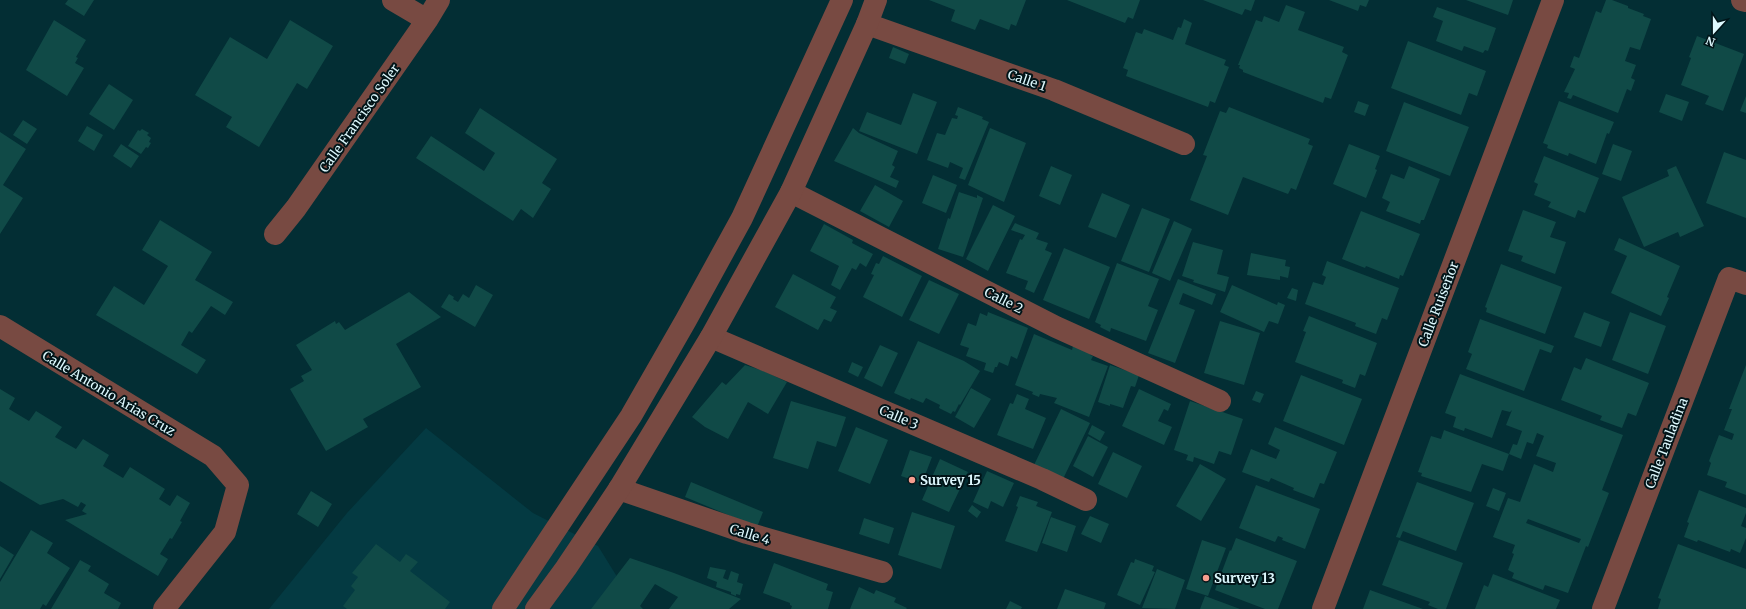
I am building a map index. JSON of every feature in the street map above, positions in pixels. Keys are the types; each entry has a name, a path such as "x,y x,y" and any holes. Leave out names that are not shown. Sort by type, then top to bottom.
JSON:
{"street":[{"path":"393,0 427,20"},
{"name":"Calle Francisco Soler","path":"275,234 296,208 427,20 439,0"},
{"path":"503,609 631,416 686,320 742,218 842,0"},
{"path":"536,609 566,568 619,489 711,337 791,192 867,24 876,0"},
{"name":"Calle Ruiseñor","path":"1323,609 1553,0"},
{"path":"1742,0 1746,2"},
{"name":"Calle 1","path":"867,24 1054,90 1184,144"},
{"name":"Calle 2","path":"791,192 1056,326 1220,401"},
{"name":"Calle Tauladina","path":"1603,609 1737,281"},
{"name":"Calle Antonio Arias Cruz","path":"0,326 213,456 238,485 225,532 164,609"},
{"name":"Calle 3","path":"711,337 1042,479 1086,500"},
{"name":"Calle 4","path":"619,489 747,534 882,572"}],"shaded area":[{"path":"426,428 533,513 598,546 637,609 269,609 347,513"}],"building":[{"path":"68,0 94,0 84,16 65,4"},
{"path":"929,0 1026,0 1016,26 1011,24 1009,30 980,19 975,30 951,21 955,10"},
{"path":"1067,0 1140,0 1133,19 1128,17 1125,23"},
{"path":"1203,0 1255,0 1251,11 1245,9 1242,15"},
{"path":"1329,0 1369,0 1366,7 1360,5 1358,11"},
{"path":"1466,0 1513,0 1508,15"},
{"path":"1606,0 1612,0 1628,6 1628,8 1644,14 1643,16 1651,19 1640,50 1630,47 1625,61 1636,65 1631,78 1635,80 1631,91 1627,89 1618,113 1573,95 1571,99 1567,98 1569,93 1564,92 1575,69 1570,67 1574,56 1579,58 1596,11 1601,13"},
{"path":"1286,5 1305,12 1298,30 1344,47 1342,52 1348,55 1331,99 1325,97 1323,103 1243,72 1243,70 1239,68 1240,65 1238,65 1256,20 1262,22 1264,16 1279,22"},
{"path":"1437,7 1496,28 1488,51 1485,50 1483,53 1464,46 1462,51 1436,41 1443,21 1433,17"},
{"path":"1184,19 1192,23 1185,44 1226,60 1224,65 1229,67 1215,103 1210,101 1208,107 1126,76 1128,70 1123,68 1136,32 1142,34 1144,29 1173,40 1178,27 1181,28"},
{"path":"54,20 86,40 76,57 78,58 75,63 84,68 67,96 26,70"},
{"path":"290,20 333,46 307,89 297,83 259,147 226,127 232,117 195,95 230,37 267,59"},
{"path":"1697,36 1744,54 1723,111 1705,104 1709,96 1681,85"},
{"path":"1408,41 1486,71 1477,96 1469,93 1461,115 1391,88"},
{"path":"893,47 909,54 905,64 889,58"},
{"path":"109,84 133,100 114,130 89,114"},
{"path":"913,93 937,102 917,154 859,131 867,112 901,125"},
{"path":"1666,94 1689,102 1682,121 1659,112"},
{"path":"1746,96 1746,113 1740,111"},
{"path":"1358,101 1369,105 1365,116 1354,112"},
{"path":"1559,101 1614,122 1609,134 1607,133 1596,164 1569,153 1568,156 1547,148 1548,145 1543,143"},
{"path":"1404,102 1469,127 1450,176 1386,151"},
{"path":"958,107 983,117 982,119 989,122 965,180 959,178 963,168 950,162 948,168 927,160 937,133 945,135 952,118 957,119 958,116 955,115"},
{"path":"1229,107 1310,139 1308,144 1313,146 1296,190 1291,188 1288,194 1243,177 1228,215 1190,200 1207,156 1203,155 1220,111 1226,113"},
{"path":"480,108 557,159 542,183 551,189 533,218 521,209 513,221 416,158 431,136 484,171 495,153 465,133"},
{"path":"23,120 37,129 27,144 13,135"},
{"path":"87,126 103,135 94,151 78,141"},
{"path":"853,128 859,133 898,151 892,165 895,167 890,177 899,181 896,188 834,161"},
{"path":"990,128 1026,143 1004,202 968,185"},
{"path":"142,129 149,133 147,135 151,138 149,142 151,143 141,154 128,146 138,130 140,131"},
{"path":"0,132 26,149 3,185 23,198 0,234"},
{"path":"121,144 139,156 131,168 113,156"},
{"path":"1349,144 1380,156 1375,169 1377,170 1366,198 1333,184"},
{"path":"1613,144 1632,151 1621,181 1602,174"},
{"path":"1724,152 1746,160 1746,218 1706,203"},
{"path":"1544,156 1599,178 1585,213 1578,210 1575,218 1548,207 1551,202 1534,195 1538,184 1534,182"},
{"path":"1051,166 1072,175 1060,205 1039,196"},
{"path":"1409,166 1440,179 1424,220 1421,220 1420,224 1386,211 1390,202 1382,198 1391,174 1404,179"},
{"path":"1676,166 1704,226 1680,237 1678,232 1644,247 1622,197 1669,176 1667,170"},
{"path":"933,175 957,185 946,213 922,203"},
{"path":"875,185 903,201 889,227 860,211"},
{"path":"959,192 977,198 977,195 983,198 963,257 938,249 948,218 950,219"},
{"path":"1102,193 1130,205 1116,238 1088,227"},
{"path":"993,205 1015,216 988,271 966,259"},
{"path":"1142,208 1170,219 1149,272 1121,261"},
{"path":"1523,210 1556,222 1550,237 1566,242 1555,274 1521,261 1523,256 1508,251"},
{"path":"1361,211 1420,234 1403,276 1400,275 1399,279 1366,266 1365,268 1342,259"},
{"path":"160,220 212,252 195,280 233,302 225,315 211,306 192,333 189,331 181,345 206,360 197,374 96,315 114,286 144,305 168,266 142,250"},
{"path":"1174,221 1192,229 1170,281 1152,273"},
{"path":"1015,223 1039,233 1036,239 1048,243 1045,250 1052,253 1034,293 1025,289 1028,281 1006,273 1020,239 1022,240 1025,235 1011,230"},
{"path":"824,224 853,240 852,243 873,254 866,267 860,263 856,270 852,268 840,290 831,285 839,266 810,251"},
{"path":"1619,238 1680,266 1661,316 1611,293 1627,256 1614,250"},
{"path":"1193,242 1223,250 1217,274 1229,277 1225,292 1193,282 1194,280 1182,276"},
{"path":"1064,248 1110,267 1089,319 1043,300"},
{"path":"1251,253 1286,260 1285,266 1290,267 1288,278 1280,276 1280,280 1247,275"},
{"path":"883,256 922,276 902,317 863,297 874,275 871,274 876,263 879,264"},
{"path":"1327,261 1399,288 1387,320 1382,318 1376,334 1355,326 1356,323 1305,304 1313,282 1323,285 1326,277 1322,275"},
{"path":"1117,263 1159,279 1148,306 1158,310 1146,341 1111,328 1110,332 1100,327 1101,325 1095,322"},
{"path":"1501,264 1562,287 1545,334 1486,312 1487,308 1485,307"},
{"path":"793,274 836,297 830,308 837,311 831,322 824,319 818,330 775,307"},
{"path":"1178,279 1216,294 1212,305 1183,293 1179,304 1195,310 1175,363 1148,353"},
{"path":"929,280 959,294 939,334 909,320"},
{"path":"476,285 493,295 475,327 441,307 449,294 458,302 463,294 469,298"},
{"path":"1232,285 1277,305 1278,302 1285,305 1278,324 1269,321 1264,332 1220,312"},
{"path":"1292,288 1298,290 1296,301 1287,298"},
{"path":"409,292 441,317 396,344 421,387 363,419 368,427 326,451 290,389 304,381 301,376 312,370 296,345 335,321 336,324 339,322 345,330"},
{"path":"988,312 1028,328 1017,359 1011,356 1008,366 999,362 993,373 984,370 986,363 966,356 969,348 960,345 968,323 976,326 980,313 987,316"},
{"path":"1584,312 1610,322 1601,347 1574,337"},
{"path":"1630,312 1666,326 1648,374 1612,360"},
{"path":"1309,316 1377,343 1365,376 1360,374 1355,388 1342,383 1343,380 1295,362 1306,332 1303,331"},
{"path":"1480,319 1554,346 1551,353 1540,349 1524,391 1466,369 1472,354 1468,352"},
{"path":"1220,321 1260,333 1244,385 1204,373"},
{"path":"1034,334 1072,350 1073,346 1091,353 1090,355 1093,356 1091,360 1108,366 1089,417 1054,403 1057,398 1040,394 1039,397 1032,394 1033,392 1015,385"},
{"path":"918,341 964,361 980,371 960,405 959,404 955,412 953,411 951,414 939,408 940,405 926,398 923,403 911,398 910,400 894,393"},
{"path":"880,345 898,353 882,387 864,378"},
{"path":"1586,358 1649,383 1636,416 1628,413 1622,428 1600,420 1602,416 1561,400 1574,367 1581,370"},
{"path":"852,362 863,367 858,377 848,372"},
{"path":"745,365 764,371 787,382 768,414 748,402 728,439 705,427 692,417 722,382 726,385"},
{"path":"1110,365 1139,375 1135,387 1131,386 1123,408 1098,402"},
{"path":"1746,365 1746,495 1725,487 1727,482 1707,475 1711,463 1709,461 1719,435 1732,440 1734,434 1724,430 1732,409 1729,409"},
{"path":"1460,374 1623,435 1602,490 1609,493 1568,593 1545,585 1543,590 1512,578 1514,573 1508,570 1514,554 1512,553 1515,545 1493,537 1508,498 1520,502 1534,464 1553,472 1556,463 1536,456 1544,436 1537,433 1533,444 1527,442 1521,459 1509,454 1513,444 1517,445 1522,431 1506,425 1512,410 1510,412 1502,410 1492,438 1465,428 1464,431 1453,427 1456,417 1445,413","holes":["1528,519 1581,539 1579,543 1526,523"]},
{"path":"1301,375 1362,399 1344,445 1283,421"},
{"path":"971,388 991,399 974,428 955,417"},
{"path":"0,389 15,398 9,409 29,421 36,411 62,427 55,437 76,449 83,439 109,455 103,466 123,478 130,467 165,489 159,499 170,506 177,495 190,503 180,521 182,522 172,539 170,538 160,554 168,559 158,576 65,520 87,514 82,511 86,505 81,502 78,507 63,499 40,505 0,481"},
{"path":"1139,389 1171,404 1168,411 1164,409 1158,421 1172,427 1164,445 1122,426"},
{"path":"1256,391 1264,394 1260,403 1252,400"},
{"path":"1017,394 1029,399 1025,409 1046,418 1033,449 997,435 1010,403 1013,404"},
{"path":"791,401 846,417 836,447 817,441 808,469 773,458"},
{"path":"1190,401 1243,419 1231,455 1219,451 1214,464 1194,457 1193,462 1186,460 1188,455 1174,450"},
{"path":"1061,409 1090,423 1063,479 1034,465"},
{"path":"1092,425 1105,432 1100,441 1088,434"},
{"path":"856,427 888,440 870,484 838,471"},
{"path":"1275,427 1337,452 1324,484 1320,483 1314,498 1293,490 1294,488 1271,478 1269,482 1242,472 1251,449 1276,459 1280,450 1268,444"},
{"path":"1444,430 1509,454 1503,471 1482,464 1471,492 1421,476 1422,473 1418,472 1431,436 1441,439"},
{"path":"1088,436 1108,447 1093,477 1073,466"},
{"path":"910,450 932,457 922,483 901,476"},
{"path":"1113,452 1142,466 1127,498 1098,484"},
{"path":"940,459 968,472 949,512 922,500"},
{"path":"1200,464 1226,479 1201,521 1176,506"},
{"path":"987,471 1014,483 1003,507 991,501 988,509 973,502"},
{"path":"691,482 763,512 757,527 685,497"},
{"path":"1417,482 1474,503 1456,551 1403,531 1400,538 1396,537"},
{"path":"1256,485 1320,509 1305,549 1282,540 1283,538 1278,536 1275,542 1239,528"},
{"path":"1493,488 1506,493 1499,511 1486,506"},
{"path":"1699,490 1746,508 1746,513 1741,526 1746,528 1746,538 1740,553 1731,549 1730,552 1698,540 1697,542 1684,537 1689,523 1687,522"},
{"path":"311,491 332,504 318,527 297,514"},
{"path":"1020,496 1038,502 1036,506 1052,512 1037,552 1005,541 1018,507 1016,506"},
{"path":"972,505 981,512 977,518 968,511"},
{"path":"912,512 955,526 941,569 898,555"},
{"path":"1090,516 1109,524 1101,543 1081,534"},
{"path":"1051,517 1076,526 1067,552 1042,543"},
{"path":"864,518 894,528 889,544 859,534"},
{"path":"31,530 53,543 47,553 70,568 46,606 43,604 40,609 0,609 0,582"},
{"path":"1236,538 1297,561 1278,609 1265,609 1215,590"},
{"path":"1202,540 1226,548 1208,596 1186,589"},
{"path":"1399,540 1463,563 1446,609 1438,609 1428,605 1430,602 1382,585"},
{"path":"376,544 400,562 406,554 418,562 410,571 450,602 445,609 347,609 343,606 355,590 351,586 358,577 352,573"},
{"path":"1678,544 1746,569 1746,609 1658,609 1661,599 1658,598"},
{"path":"0,546 14,555 0,579"},
{"path":"630,558 741,599 729,609 669,609 678,597 655,584 640,606 643,609 591,609"},
{"path":"1135,559 1154,566 1152,571 1155,572 1140,605 1117,595 1131,562 1134,563"},
{"path":"80,560 91,566 88,571 109,584 104,593 121,603 118,609 51,609"},
{"path":"774,563 828,584 826,590 833,592 828,609 791,609 792,606 790,603 763,593"},
{"path":"710,567 726,570 723,578 728,580 731,571 739,574 737,582 743,584 740,595 736,594 736,596 731,594 731,592 716,587 717,582 707,578"},
{"path":"1157,569 1185,580 1175,609 1142,608"},
{"path":"1493,574 1560,600 1556,609 1475,609 1484,585 1488,587"},
{"path":"859,587 874,594 876,590 896,598 894,602 907,608 850,609"},
{"path":"1065,589 1106,603 1104,609 1057,609"},
{"path":"1370,590 1423,609 1363,609"},
{"path":"1205,596 1240,609 1200,609"},
{"path":"1010,601 1022,607 1021,609 1006,609"}],"place":[{"name":"Survey 15","path":"912,480"},
{"name":"Survey 13","path":"1206,578"}]}
